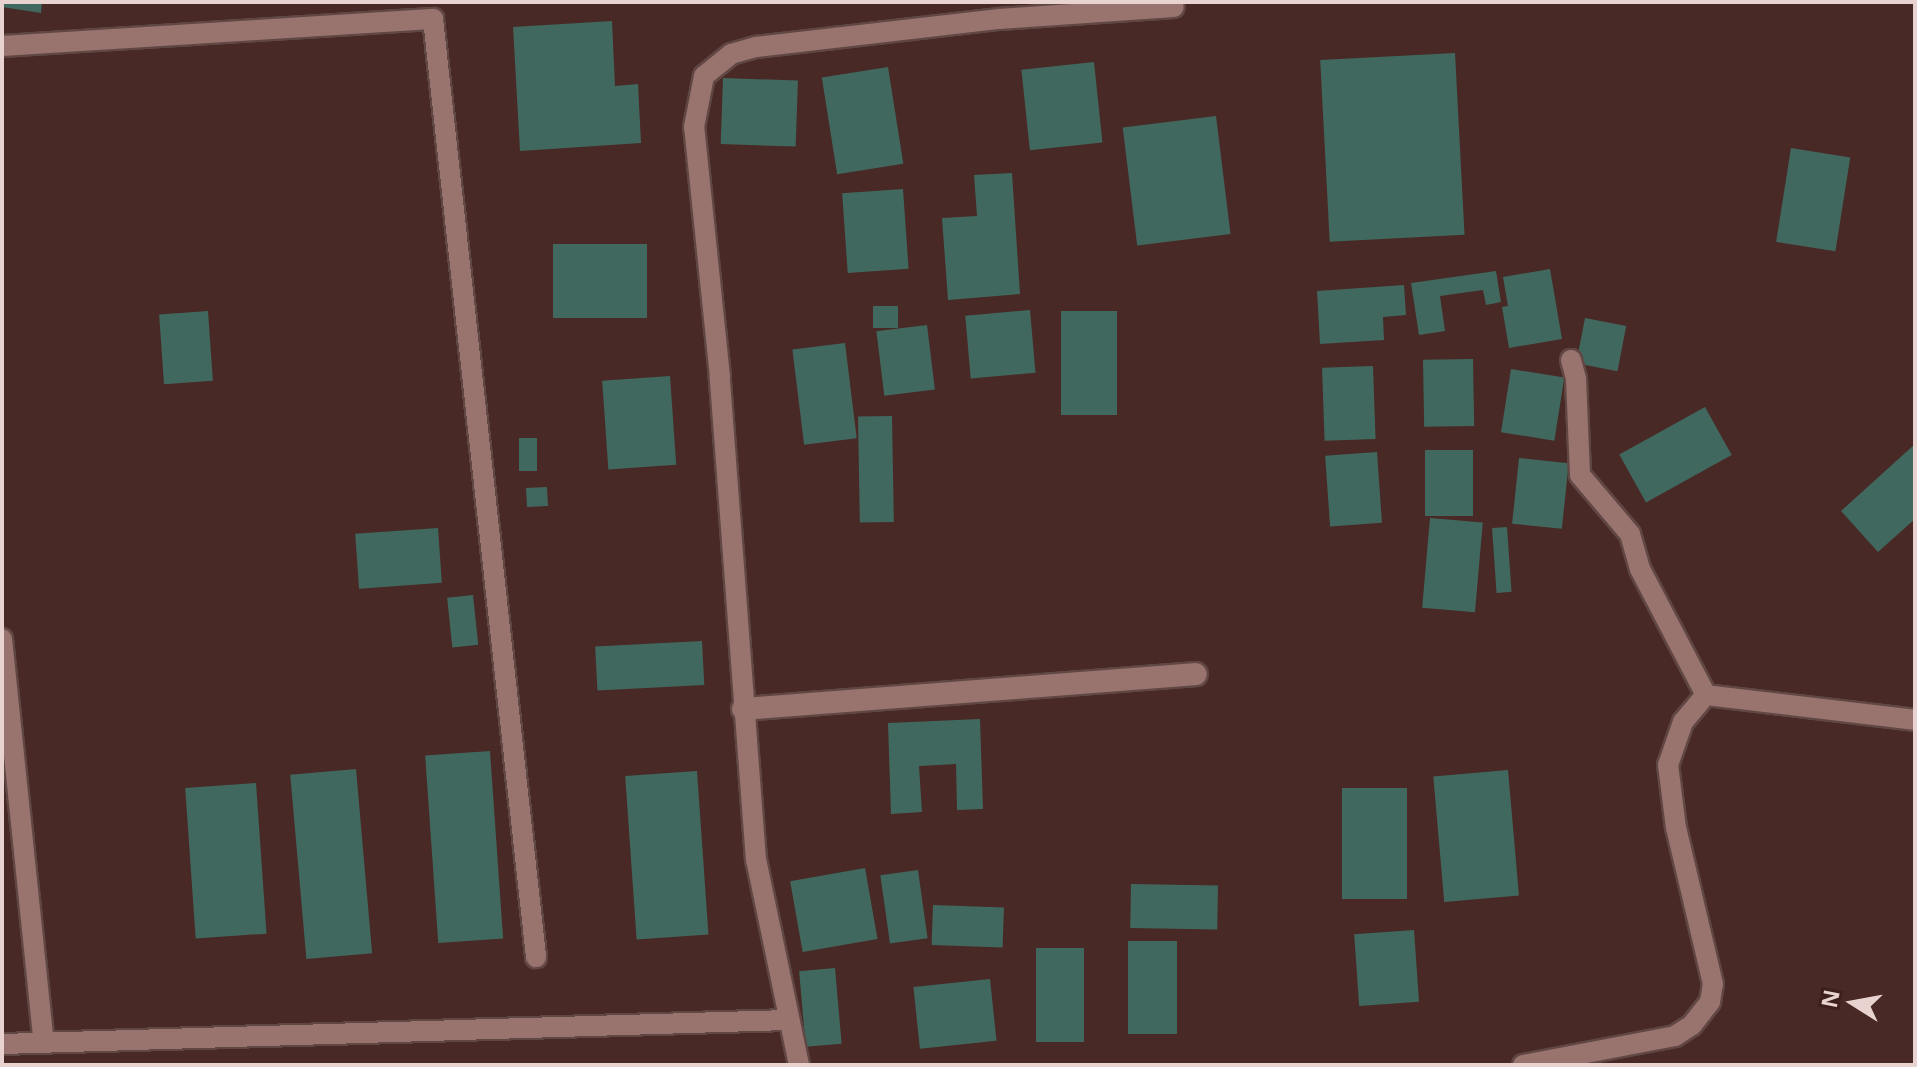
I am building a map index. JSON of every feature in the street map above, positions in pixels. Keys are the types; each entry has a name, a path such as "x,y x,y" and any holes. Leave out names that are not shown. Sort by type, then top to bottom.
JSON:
{"street":[{"path":"743,709 1196,674"}],"lane":[{"path":"799,1065 787,1020 756,860 720,377 694,127 704,76 731,54 756,47 999,19 1174,7"},
{"path":"2,46 433,19 536,957"},
{"path":"1571,360 1576,379 1580,475 1630,534 1640,569 1706,695"},
{"path":"2,639 44,1042"},
{"path":"1706,695 1915,720"},
{"path":"1523,1065 1675,1036 1710,1002 1713,984 1676,828 1668,765 1683,722 1706,695"},
{"path":"2,1044 787,1020"}],"building":[{"path":"2,2 42,2 41,13 2,7"},
{"path":"612,21 615,86 638,84 641,143 520,151 513,27"},
{"path":"1455,53 1465,235 1330,242 1320,60"},
{"path":"1094,62 1102,143 1030,150 1021,70"},
{"path":"888,67 903,164 837,174 822,77"},
{"path":"723,78 798,81 796,147 721,144"},
{"path":"1216,116 1231,234 1137,246 1123,127"},
{"path":"1791,148 1850,157 1835,251 1776,242"},
{"path":"1012,173 1020,294 948,300 942,218 977,216 974,175"},
{"path":"903,189 909,269 848,273 842,193"},
{"path":"553,244 647,244 647,318 553,318"},
{"path":"1550,269 1562,339 1509,348 1502,307 1508,306 1503,277"},
{"path":"1496,271 1501,302 1486,305 1483,290 1440,296 1445,331 1419,335 1411,283"},
{"path":"1404,285 1406,315 1383,317 1384,340 1320,344 1317,291"},
{"path":"873,306 898,306 898,328 873,328"},
{"path":"1030,310 1035,373 971,378 965,316"},
{"path":"208,311 213,381 164,384 159,314"},
{"path":"1061,311 1117,311 1117,415 1061,415"},
{"path":"1585,318 1626,326 1617,371 1576,363"},
{"path":"927,325 935,390 884,396 876,331"},
{"path":"845,343 857,438 804,445 792,349"},
{"path":"1473,359 1474,426 1424,427 1423,360"},
{"path":"1373,366 1376,439 1325,441 1322,368"},
{"path":"1511,369 1564,377 1554,441 1501,432"},
{"path":"670,376 676,465 608,470 602,381"},
{"path":"1705,407 1732,455 1646,503 1619,455"},
{"path":"892,416 894,522 860,523 858,417"},
{"path":"519,438 537,438 537,471 519,471"},
{"path":"1915,444 1915,519 1878,552 1841,511"},
{"path":"1425,450 1473,450 1473,516 1425,516"},
{"path":"1377,452 1382,523 1330,526 1325,456"},
{"path":"1519,458 1569,463 1562,529 1512,524"},
{"path":"547,487 548,506 527,507 526,488"},
{"path":"1430,518 1483,523 1475,612 1422,608"},
{"path":"1507,527 1512,592 1497,593 1492,528"},
{"path":"438,528 442,583 359,589 355,534"},
{"path":"473,595 478,645 452,647 447,598"},
{"path":"702,641 704,685 597,691 595,647"},
{"path":"980,719 983,809 957,810 956,764 919,766 922,812 891,814 888,723"},
{"path":"490,751 503,939 438,943 425,756"},
{"path":"356,769 372,953 306,959 290,775"},
{"path":"1508,770 1519,896 1444,902 1433,777"},
{"path":"697,771 708,935 637,940 625,776"},
{"path":"256,783 267,934 196,939 185,788"},
{"path":"1342,788 1407,788 1407,899 1342,899"},
{"path":"865,868 878,939 803,952 790,881"},
{"path":"918,870 928,938 890,944 880,875"},
{"path":"1131,884 1218,886 1217,930 1130,928"},
{"path":"933,905 1004,907 1003,947 932,945"},
{"path":"1414,930 1419,1002 1359,1006 1354,934"},
{"path":"1128,941 1177,941 1177,1034 1128,1034"},
{"path":"1036,948 1084,948 1084,1042 1036,1042"},
{"path":"835,968 842,1044 806,1047 799,971"},
{"path":"990,979 996,1041 920,1049 913,987"}]}
